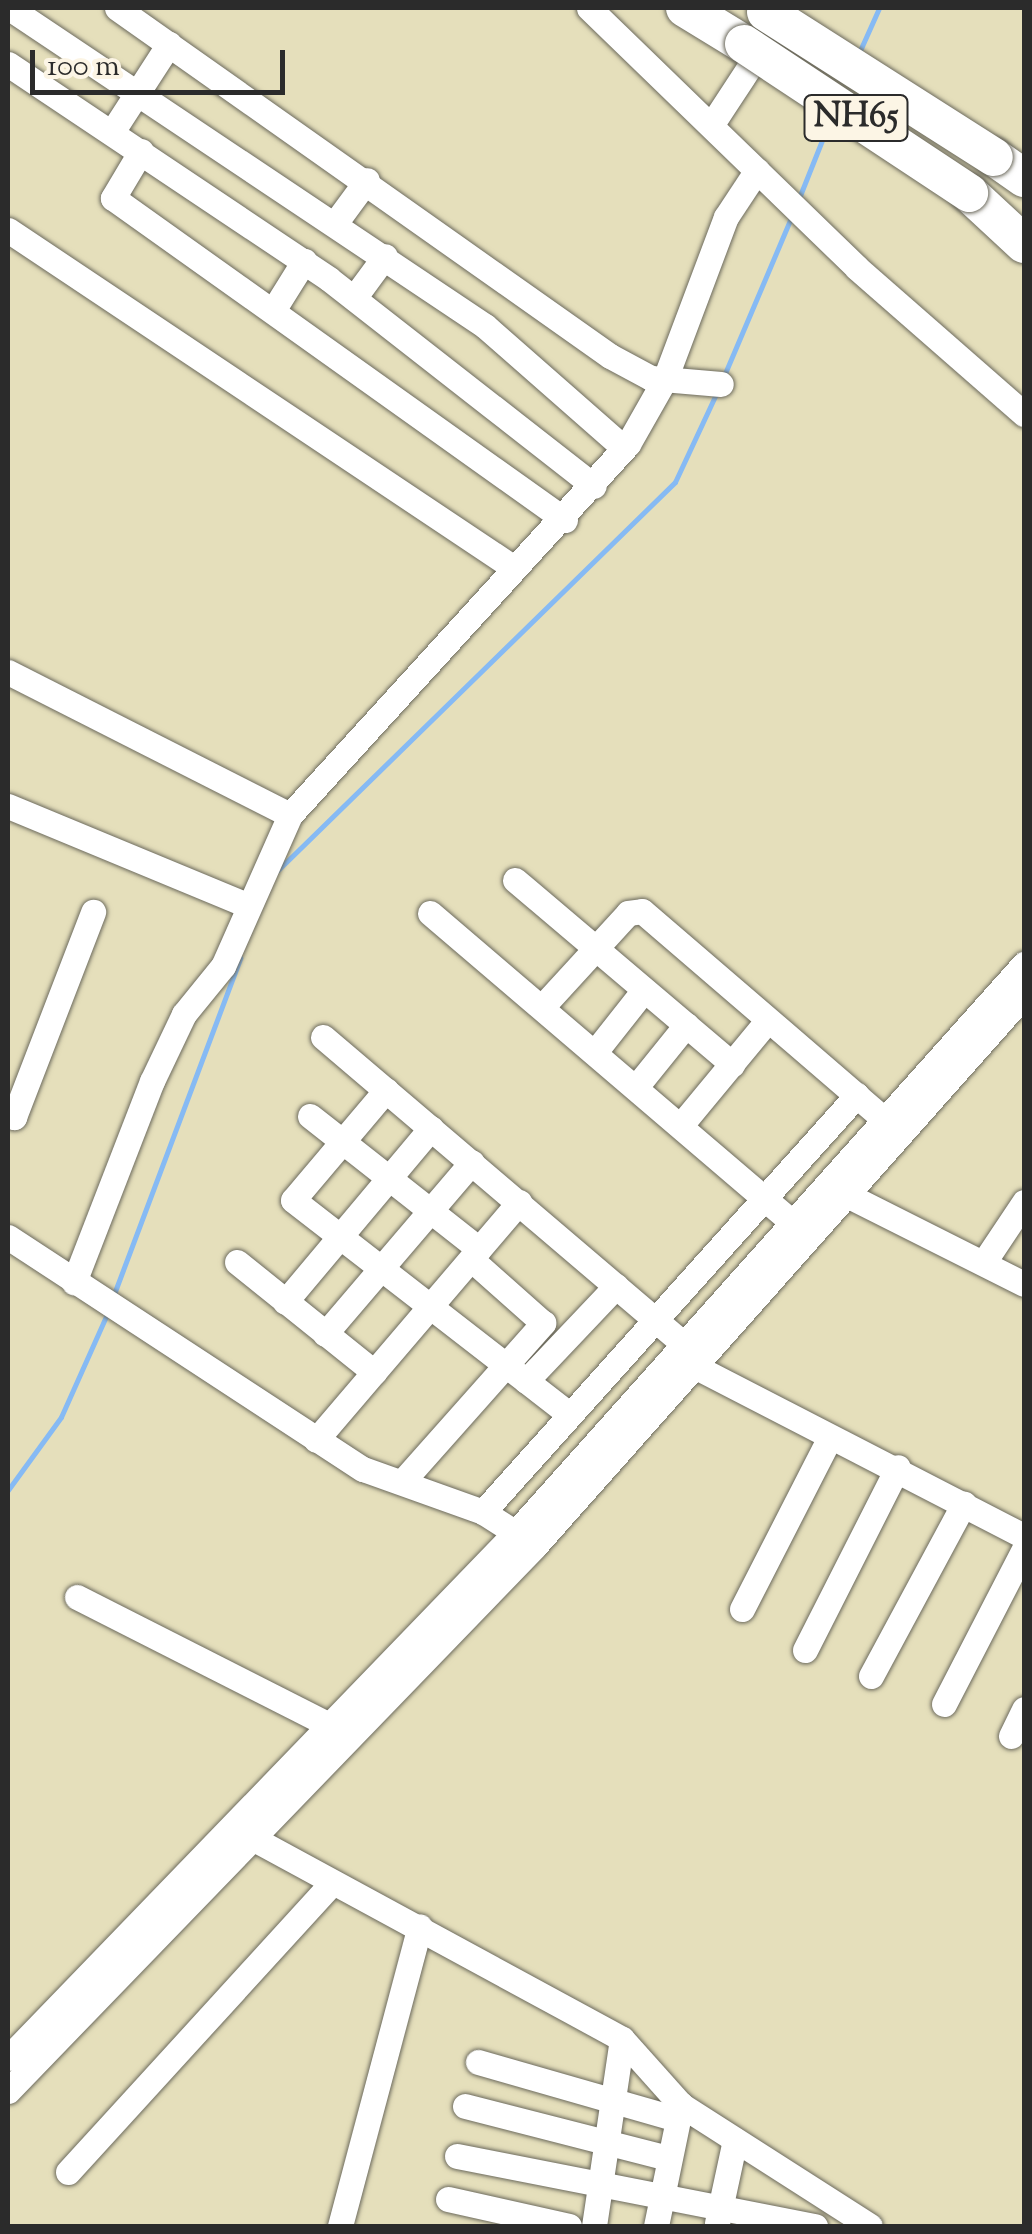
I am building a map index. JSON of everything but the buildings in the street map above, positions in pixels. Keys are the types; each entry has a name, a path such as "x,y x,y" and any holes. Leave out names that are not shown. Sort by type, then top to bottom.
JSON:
{"highway":[{"name":"NH65","path":"686,8 1024,228"},
{"name":"NH65","path":"770,9 1014,169"},
{"path":"969,193 1024,244"}],"street":[{"path":"118,8 368,180 610,356 665,380 720,384"},
{"path":"589,8 833,245 1024,414"},
{"path":"712,124 770,9"},
{"path":"10,10 140,91 485,326 624,448"},
{"path":"112,132 169,44"},
{"path":"8,64 354,298 594,486"},
{"path":"141,151 113,198 274,309 565,520"},
{"path":"74,1282 152,1081 184,1014 223,966 245,904 290,814 511,566 565,520 624,448 665,380 726,217 758,170"},
{"path":"336,222 368,180"},
{"path":"8,230 511,566"},
{"path":"354,298 385,256"},
{"path":"274,309 304,262"},
{"path":"8,672 290,814"},
{"path":"8,806 245,904"},
{"path":"514,880 732,1064"},
{"path":"542,1007 628,913 642,911 887,1122"},
{"path":"8,1114 14,1116 93,912"},
{"path":"430,913 803,1230"},
{"path":"839,1192 887,1122 1024,964"},
{"path":"595,1052 644,990"},
{"path":"8,2091 244,1834 526,1539 803,1230 1024,996"},
{"path":"681,1125 768,1020"},
{"path":"636,1087 686,1026"},
{"path":"324,1037 616,1286 691,1356 830,1439 898,1466 1024,1536"},
{"path":"386,1090 293,1200 569,1414"},
{"path":"483,1512 768,1199 857,1095"},
{"path":"310,1116 430,1210 543,1324 516,1373"},
{"path":"286,1302 431,1128"},
{"path":"325,1334 472,1162"},
{"path":"839,1192 1024,1284"},
{"path":"316,1440 519,1202"},
{"path":"984,1262 1024,1202"},
{"path":"8,1237 99,1298 159,1329 316,1440 402,1482 483,1512 526,1539"},
{"path":"237,1262 374,1372"},
{"path":"402,1482 516,1373 616,1286"},
{"path":"742,1608 830,1439"},
{"path":"805,1650 898,1466"},
{"path":"872,1676 964,1504"},
{"path":"8,2058 244,1834 331,1726 526,1539"},
{"path":"944,1704 1024,1548"},
{"path":"76,1597 331,1726"},
{"path":"1011,1736 1024,1709"},
{"path":"244,1834 420,1926 622,2040 679,2112"},
{"path":"68,2172 332,1882"},
{"path":"340,2226 420,1926"},
{"path":"594,2226 617,2102 622,2040"},
{"path":"478,2062 617,2102 679,2112 735,2140 858,2223"},
{"path":"465,2106 668,2158"},
{"path":"656,2226 679,2112"},
{"path":"718,2219 735,2140"},
{"path":"457,2156 661,2198 718,2219 800,2226 800,2182"},
{"path":"448,2200 569,2226"}],"waterway":[{"path":"858,55 879,8"},
{"path":"799,198 830,120"},
{"path":"723,378 791,218"},
{"path":"278,870 675,482 717,392"},
{"path":"114,1294 240,958"},
{"path":"8,1490 61,1417 107,1314"}]}
